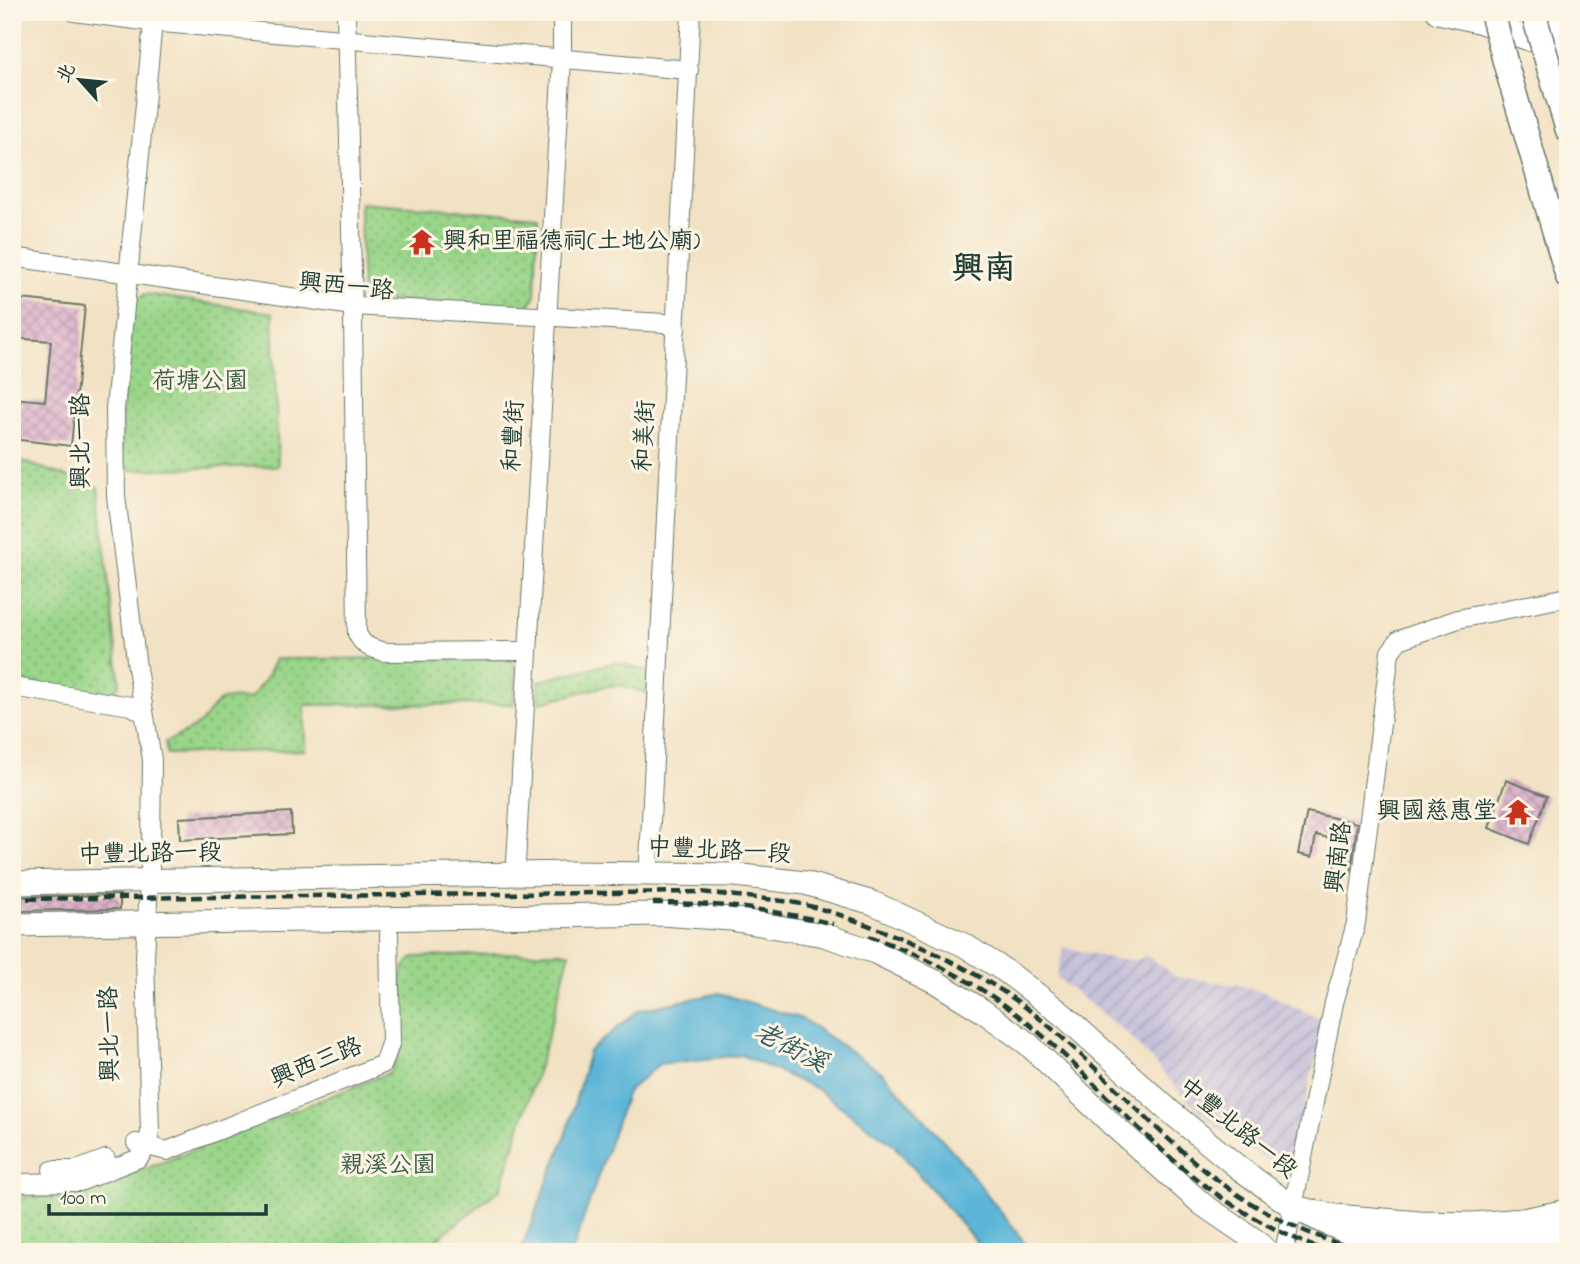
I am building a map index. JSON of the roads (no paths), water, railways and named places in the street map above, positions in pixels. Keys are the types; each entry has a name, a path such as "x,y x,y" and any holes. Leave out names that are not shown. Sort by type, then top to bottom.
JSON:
{"highway":[{"path":"1533,12 1558,60 1568,130"},
{"path":"1485,17 1506,65 1568,277"},
{"path":"1293,1207 1352,1233 1430,1247 1487,1244 1568,1233"}],"main road":[{"path":"1438,12 1485,17 1558,60"},
{"path":"1522,12 1568,29"},
{"name":"中豐北路一段","path":"12,883 143,877 572,873 735,875 805,883 873,903 930,928 964,945 1007,972 1062,1014 1172,1113 1293,1207 1335,1216 1473,1224 1522,1220 1568,1211"},
{"path":"12,925 662,914 731,919 824,934 875,952 936,982 983,1011 1028,1044 1114,1126 1202,1204 1256,1241 1267,1252"}],"street":[{"path":"74,12 689,70"},
{"path":"346,12 357,633 361,643 368,648 385,652 526,651"},
{"name":"和豐街","path":"516,862 562,59 562,12"},
{"name":"和美街","path":"649,861 691,12"},
{"name":"興北一路","path":"142,1145 141,923 152,761 136,712 105,485 104,412 122,278 147,17"},
{"path":"12,257 122,278"},
{"name":"興西一路","path":"12,267 122,278 353,311 546,322 663,335 676,330"},
{"name":"興南路","path":"1284,1252 1334,1003 1356,923 1390,652 1399,640 1458,619 1568,597"},
{"path":"12,687 136,712"},
{"path":"12,699 136,712"},
{"name":"興西三路","path":"12,1171 77,1170 142,1145 167,1151 383,1064 391,1041 389,934"},
{"path":"12,1182 80,1182 139,1158 142,1145"}],"water":[{"name":"老街溪","path":"719,993 802,1019 884,1074 958,1157 1032,1252 985,1252 893,1144 815,1088 741,1055 659,1064 627,1092 572,1252 520,1252 566,1135 589,1051 639,1010"}],"railway":[{"path":"12,899 701,892 813,907 854,920 923,948 999,989 1045,1023 1173,1143 1227,1187 1294,1226 1329,1241 1366,1252"},
{"path":"653,903 743,908 833,924"},
{"path":"869,936 942,968 994,998 1060,1051 1154,1142 1203,1184 1263,1223 1329,1252"}],"place":[{"name":"興和里福德祠(土地公廟)","path":"422,242"},
{"name":"興國慈惠堂","path":"1518,812"}],"district":[{"name":"興南","path":"984,270"}],"park label":[{"name":"荷塘公園","path":"200,382"},
{"name":"親溪公園","path":"388,1166"}]}
